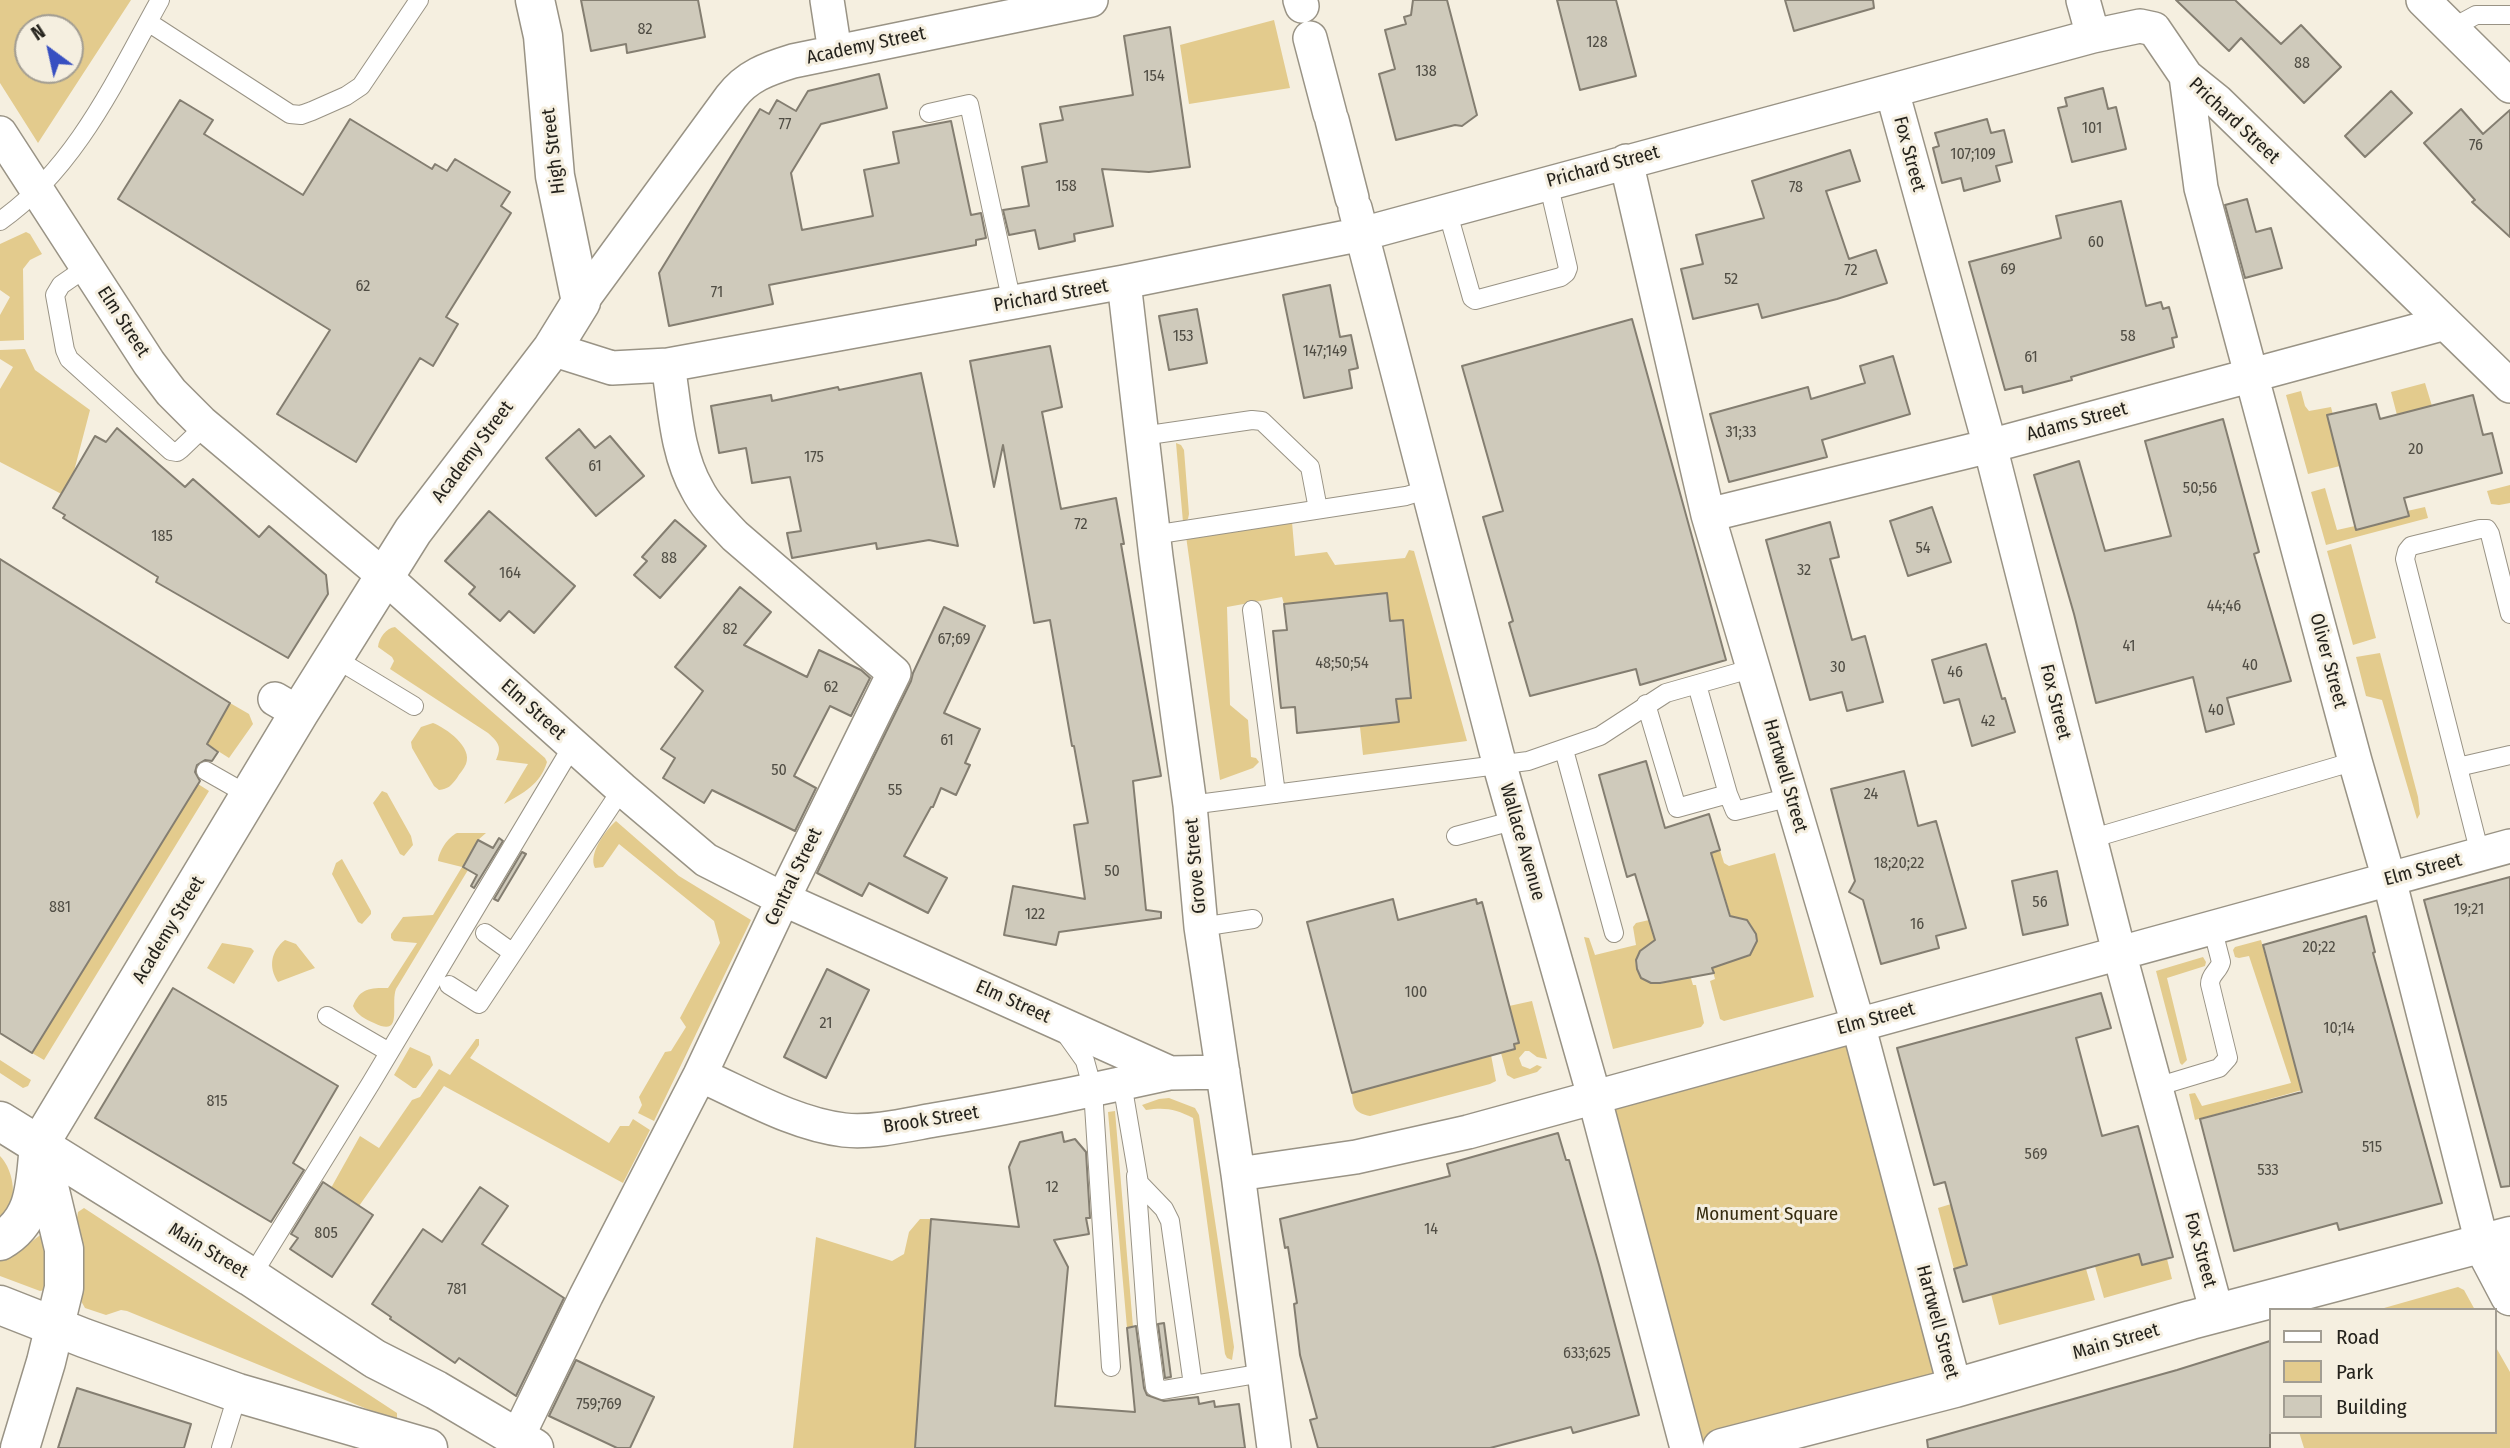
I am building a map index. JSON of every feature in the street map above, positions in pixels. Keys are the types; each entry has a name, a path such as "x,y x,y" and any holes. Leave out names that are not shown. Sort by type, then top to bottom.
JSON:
{"main road":[{"name":"High Street","path":"535,0 542,36 555,176 581,302"},
{"name":"Academy Street","path":"39,1145 250,796 287,706 333,657 413,531 552,349 581,302"},
{"name":"Main Street","path":"0,1121 251,1277 375,1359 436,1390 526,1443"},
{"path":"0,1241 18,1228 28,1214 34,1197 39,1145"},
{"path":"20,1448 64,1289 64,1249 39,1145"},
{"name":"Main Street","path":"1722,1448 1955,1388 2217,1313 2496,1240"},
{"path":"2496,1240 2510,1296"},
{"path":"0,1305 238,1393 428,1448"},
{"name":"Main Street","path":"375,1359 433,1412 456,1448"},
{"path":"327,1417 368,1448"}],"street":[{"path":"827,0 835,52"},
{"name":"Academy Street","path":"581,302 740,85 754,75 835,52 1091,0"},
{"path":"2083,0 2093,36"},
{"path":"2423,0 2510,86"},
{"name":"Prichard Street","path":"552,349 612,368 668,365 1124,282 1356,213 1447,210 2093,36 2140,26 2154,29 2186,76 2217,101 2510,386"},
{"name":"Wallace Avenue","path":"1310,38 1500,766 1594,1096 1687,1448"},
{"name":"Oliver Street","path":"2186,76 2201,188 2355,761 2496,1240"},
{"name":"Fox Street","path":"1892,91 1990,446 2119,951 2217,1313"},
{"name":"Elm Street","path":"0,133 149,363 171,392 205,426 384,576 622,789 706,860 783,899 1170,1073 1223,1072"},
{"name":"Hartwell Street","path":"1626,161 1708,515 1858,1024 1955,1388"},
{"name":"Grove Street","path":"1124,282 1153,535 1190,805 1201,927 1238,1174 1274,1448"},
{"name":"Adams Street","path":"1708,515 1990,446 2445,323"},
{"name":"Central Street","path":"526,1443 586,1296 700,1075 894,673 735,536 712,511 697,490 687,468 680,443 668,365"},
{"name":"Elm Street","path":"1238,1174 1356,1157 1468,1132 2119,951 2495,850"},
{"name":"Brook Street","path":"700,1075 809,1123 846,1130 876,1129 961,1116 1170,1073"}],"lane":[{"path":"0,221 37,191 64,161 91,121 160,0"},
{"path":"148,22 290,114 301,115 346,96 361,86 419,0"},
{"path":"2452,28 2476,15 2510,15"},
{"path":"929,113 969,104 1012,303"},
{"path":"1447,210 1472,298 1475,300 1561,277 1569,268 1548,182"},
{"path":"87,267 61,285 55,295 69,359 171,451 177,452 205,426"},
{"path":"1142,436 1252,420 1262,421 1310,467 1318,509"},
{"path":"1153,535 1406,496 1429,489"},
{"path":"2495,850 2458,768 2405,559 2410,546 2480,528 2487,529 2510,614"},
{"path":"1252,610 1276,794"},
{"path":"333,657 414,706"},
{"path":"1190,805 1528,761 1600,736 1646,704 1666,694 1754,668"},
{"path":"1697,685 1735,811 1791,797"},
{"path":"1646,704 1677,808 1728,794"},
{"path":"251,1277 573,745"},
{"path":"1564,750 1614,933"},
{"path":"2458,768 2510,755"},
{"path":"2090,839 2355,761"},
{"path":"206,771 250,796"},
{"path":"449,985 479,1004 622,789"},
{"path":"1456,836 1516,820"},
{"path":"1201,927 1253,919"},
{"path":"2155,1087 2220,1068 2228,1058 2210,984 2210,978 2221,962 2213,927"},
{"path":"485,933 513,953"},
{"path":"1039,1014 1067,1035 1108,1087 1136,1176 1143,1189 1164,1209 1170,1221 1193,1385"},
{"path":"327,1016 389,1052"},
{"path":"1108,1087 1111,1367"},
{"path":"1136,1176 1147,1325 1154,1382 1159,1390 1263,1373"},
{"path":"221,1448 238,1393"}],"green space":[{"path":"0,0 131,0 84,72 84,14 14,14 14,84 76,84 38,143 0,83"},
{"path":"1274,20 1290,88 1189,104 1180,45"},
{"path":"26,232 42,254 30,260 23,269 24,340 0,341 0,315 10,297 0,290 0,244"},
{"path":"25,349 35,370 90,410 73,475 73,500 0,462 0,389 13,367 0,359 0,350"},
{"path":"2425,383 2432,406 2397,415 2391,392"},
{"path":"2301,391 2309,411 2331,407 2333,415 2328,417 2340,466 2308,474 2286,395"},
{"path":"1176,443 1184,450 1189,514 1188,519 1183,522"},
{"path":"2510,485 2510,503 2491,504 2487,491"},
{"path":"2325,488 2337,530 2355,526 2357,530 2408,516 2407,511 2425,507 2428,518 2326,545 2311,492"},
{"path":"1292,522 1295,556 1327,552 1335,565 1405,558 1409,550 1414,551 1467,741 1363,755 1360,727 1398,722 1396,699 1403,620 1390,621 1387,593 1284,604 1282,597 1227,607 1230,705 1248,720 1251,757 1259,762 1253,768 1220,780 1186,536"},
{"path":"2351,544 2376,638 2353,645 2327,551"},
{"path":"395,627 545,758 547,762 544,770 530,788 504,804 528,764 496,760 498,745 488,733 390,669 394,661 392,657 378,647 384,634"},
{"path":"2380,653 2418,797 2420,814 2417,819 2382,700 2366,696 2356,657"},
{"path":"230,703 249,714 253,724 229,758 207,744"},
{"path":"433,723 457,739 466,751 467,758 465,766 453,783 439,790 434,786 411,742 421,727"},
{"path":"198,784 209,791 44,1060 32,1053"},
{"path":"382,791 387,793 411,836 413,845 404,856 400,854 373,803"},
{"path":"616,821 679,876 751,920 654,1121 638,1113 642,1105 639,1097 665,1052 671,1051 686,1027 680,1018 720,943 714,921 619,844 603,867 595,868 593,862 596,850"},
{"path":"457,833 486,833 478,840 463,866 468,870 396,989 393,1023 383,1027 364,1018 353,1006 362,992 388,988 417,943 394,941 391,934 403,917 433,915 462,867 438,861 444,845"},
{"path":"1720,850 1724,863 1729,866 1775,853 1814,997 1724,1021 1720,1019 1710,981 1715,979 1712,968 1750,955 1756,941 1755,933 1747,920 1732,920 1711,853"},
{"path":"342,859 371,911 362,924 358,922 332,874 336,863"},
{"path":"1649,920 1656,943 1638,955 1636,964 1639,974 1646,981 1656,984 1690,975 1693,985 1696,985 1704,1023 1701,1027 1613,1049 1584,937 1589,938 1595,955 1636,945 1633,927 1636,923"},
{"path":"285,940 296,944 315,968 278,982 272,960"},
{"path":"2261,940 2302,1090 2195,1120 2189,1094 2195,1093 2202,1106 2291,1083 2249,956 2235,957 2233,950 2235,947"},
{"path":"222,943 251,948 254,951 234,984 207,968"},
{"path":"2203,957 2205,966 2167,978 2187,1060 2182,1065 2156,971"},
{"path":"1532,1001 1547,1059 1525,1051 1519,1058 1522,1066 1530,1069 1537,1065 1542,1067 1537,1072 1514,1079 1507,1075 1501,1053 1515,1049 1514,1044 1519,1043 1509,1006"},
{"name":"Monument Square","path":"1858,1024 1955,1388 1722,1448 1687,1448 1594,1096"},
{"path":"476,1039 479,1039 479,1045 470,1058 609,1143 620,1126 629,1126 633,1119 650,1130 623,1183 444,1086 359,1206 331,1188 360,1136 379,1148 412,1100 420,1097 439,1069 450,1075"},
{"path":"410,1047 430,1056 433,1065 416,1088 394,1075"},
{"path":"1491,1055 1496,1081 1490,1084 1370,1116 1361,1113 1354,1106 1352,1093"},
{"path":"0,1060 31,1080 28,1086 23,1088 0,1073"},
{"path":"1169,1098 1195,1108 1199,1115 1234,1347 1232,1360 1225,1354 1193,1118 1170,1110 1146,1110 1142,1105"},
{"path":"1115,1111 1133,1327 1127,1328 1108,1112"},
{"path":"0,1156 10,1173 13,1193 9,1208 0,1220"},
{"path":"2092,1188 2112,1261 2139,1254 2143,1265 2167,1259 2172,1279 2104,1298 2074,1193"},
{"path":"1951,1204 1957,1229 1980,1222 1990,1259 1954,1269 1938,1208"},
{"path":"84,1208 397,1413 397,1419 127,1311 121,1310 106,1315 85,1308 81,1301 77,1218 78,1212"},
{"path":"920,1219 931,1219 915,1448 793,1448 816,1237 892,1261 904,1254 909,1232"},
{"path":"43,1233 48,1289 40,1291 0,1276 0,1256 23,1248"},
{"path":"2084,1262 2095,1300 1999,1325 1991,1294 2071,1273"},
{"path":"2458,1287 2464,1290 2474,1308 2384,1308"},
{"path":"2496,1348 2510,1372 2510,1448 2304,1448 2300,1434 2496,1434"}],"building":[{"path":"581,0 698,0 705,37 627,53 626,44 591,51"},
{"path":"1413,0 1447,0 1477,115 1462,126 1455,125 1396,140 1379,74 1395,69 1385,30 1406,24 1404,17 1411,15"},
{"path":"1557,0 1616,0 1636,76 1580,90"},
{"path":"1785,0 1873,0 1874,8 1794,31"},
{"path":"2176,0 2235,0 2281,44 2301,25 2341,67 2304,103 2241,38 2229,51"},
{"path":"1170,27 1190,167 1149,172 1102,169 1113,226 1074,234 1075,241 1039,249 1035,230 1009,235 1003,210 1029,206 1022,167 1047,162 1040,124 1063,120 1060,107 1133,95 1124,36"},
{"path":"879,74 887,108 821,124 791,173 802,230 873,216 864,170 899,163 893,132 951,121 971,215 981,213 986,238 976,240 976,245 769,285 773,304 669,326 659,273 760,109 769,114 777,100 796,111 808,91"},
{"path":"2103,88 2108,109 2116,107 2126,149 2072,162 2058,108 2067,106 2065,98"},
{"path":"2391,91 2412,113 2365,157 2345,136"},
{"path":"180,100 213,120 204,134 303,195 350,119 432,169 435,164 447,171 455,159 510,192 501,206 511,213 446,317 458,324 433,366 420,358 356,462 277,414 330,330 118,199"},
{"path":"2461,109 2483,134 2510,110 2510,237 2472,202 2475,200 2424,143"},
{"path":"1987,119 1991,133 2004,130 2012,162 1996,166 2000,181 1964,191 1961,178 1942,183 1933,148 1939,146 1935,133"},
{"path":"1850,150 1860,181 1826,191 1849,259 1876,250 1887,283 1762,318 1758,304 1693,319 1681,269 1703,264 1696,235 1764,218 1752,181"},
{"path":"2247,199 2256,232 2271,228 2282,268 2245,278 2225,205"},
{"path":"2121,201 2146,306 2161,302 2163,309 2169,307 2177,337 2172,338 2174,347 2023,393 2022,386 2005,390 1969,262 2061,238 2056,216"},
{"path":"1330,285 1340,337 1351,335 1358,368 1349,370 1352,388 1304,398 1283,295"},
{"path":"1197,309 1207,363 1169,370 1159,316"},
{"path":"1632,319 1726,660 1640,685 1636,669 1530,696 1509,623 1513,621 1483,517 1503,511 1462,366"},
{"path":"1050,346 1062,407 1042,412 1061,509 1116,498 1124,544 1121,544 1161,776 1133,781 1146,910 1161,912 1161,918 1059,932 1056,945 1004,935 1013,886 1085,899 1074,825 1088,823 1050,620 1034,623 1003,445 994,487 970,361"},
{"path":"1893,356 1910,414 1822,440 1827,457 1729,482 1710,414 1808,387 1811,399 1865,383 1860,366"},
{"path":"921,373 958,546 929,540 877,549 876,543 792,558 787,533 801,531 790,477 752,483 746,448 719,453 711,406 771,395 772,401"},
{"path":"2473,395 2483,435 2492,433 2502,473 2404,498 2409,516 2356,530 2327,415 2376,404 2380,419"},
{"path":"2223,419 2259,552 2254,554 2291,681 2227,698 2234,724 2206,732 2193,677 2096,703 2074,614 2034,475 2079,461 2105,551 2171,536 2145,441"},
{"path":"117,428 185,487 193,479 259,537 269,526 326,575 328,594 288,658 156,582 158,577 63,518 65,515 53,508 95,436 106,442"},
{"path":"579,429 595,448 610,436 644,476 596,516 546,458"},
{"path":"1932,507 1951,562 1908,576 1890,521"},
{"path":"489,511 575,586 534,633 509,611 500,621 469,594 475,587 445,561"},
{"path":"675,520 706,546 660,598 634,575 647,561 642,557"},
{"path":"1830,522 1839,557 1830,559 1852,640 1865,636 1883,702 1847,711 1842,692 1810,700 1766,540"},
{"path":"0,559 230,703 207,744 218,752 212,761 205,760 197,765 195,772 200,781 32,1053 0,1033"},
{"path":"740,587 771,612 744,645 807,677 819,650 861,670 870,678 851,716 830,706 794,776 816,788 795,831 712,790 704,803 663,778 675,758 661,749 703,691 675,667"},
{"path":"1387,593 1390,621 1403,620 1411,698 1396,699 1399,722 1297,733 1295,707 1281,708 1273,631 1287,630 1284,604"},
{"path":"944,607 985,626 944,713 980,729 965,763 970,765 956,795 941,788 904,856 947,878 928,913 869,883 862,896 817,873 911,681"},
{"path":"1986,644 2015,732 1972,746 1959,699 1944,703 1932,660"},
{"path":"1646,761 1665,828 1709,814 1720,850 1711,853 1730,916 1747,920 1756,934 1757,941 1750,955 1712,968 1714,973 1651,983 1641,978 1637,969 1636,960 1640,951 1655,940 1635,874 1627,877 1599,775"},
{"path":"1904,771 1918,826 1936,821 1966,928 1936,936 1939,948 1881,964 1863,900 1849,892 1855,881 1831,789"},
{"path":"499,838 503,841 474,888 471,886 477,875 463,867 478,840 493,848"},
{"path":"522,852 526,854 498,901 494,899"},
{"path":"2057,871 2068,925 2023,935 2012,881"},
{"path":"2510,877 2510,1186 2501,1187 2424,900"},
{"path":"1393,899 1398,920 1476,899 1477,904 1482,902 1519,1043 1514,1044 1515,1049 1352,1093 1307,922"},
{"path":"2366,916 2375,952 2373,953 2442,1203 2339,1230 2337,1223 2234,1251 2200,1119 2302,1092 2263,945"},
{"path":"827,969 869,990 826,1078 784,1057"},
{"path":"173,988 338,1086 293,1163 304,1170 271,1222 95,1118"},
{"path":"2101,993 2111,1028 2076,1038 2102,1136 2138,1126 2173,1257 2142,1265 2139,1254 1963,1302 1954,1269 1967,1265 1945,1182 1934,1185 1897,1048"},
{"path":"1062,1132 1064,1142 1075,1139 1086,1152 1090,1218 1086,1218 1089,1234 1054,1240 1068,1267 1055,1406 1135,1412 1127,1328 1136,1326 1147,1395 1164,1401 1198,1397 1199,1404 1214,1401 1215,1407 1239,1404 1245,1448 915,1448 931,1219 1019,1227 1009,1167 1020,1142"},
{"path":"1558,1133 1566,1160 1569,1160 1639,1415 1573,1433 1571,1427 1490,1448 1318,1448 1310,1420 1317,1418 1300,1355 1294,1304 1297,1303 1288,1247 1285,1248 1280,1219 1450,1176 1447,1164"},
{"path":"323,1182 373,1215 332,1277 290,1249 298,1238 291,1234"},
{"path":"480,1187 508,1206 482,1244 564,1298 516,1396 459,1358 455,1363 372,1304 423,1229 442,1242"},
{"path":"1164,1323 1171,1377 1165,1378 1158,1324"},
{"path":"2268,1342 2270,1448 1928,1448 1927,1440"},
{"path":"576,1360 654,1397 630,1448 617,1448 549,1416"},
{"path":"77,1388 191,1424 184,1448 58,1448"}]}
